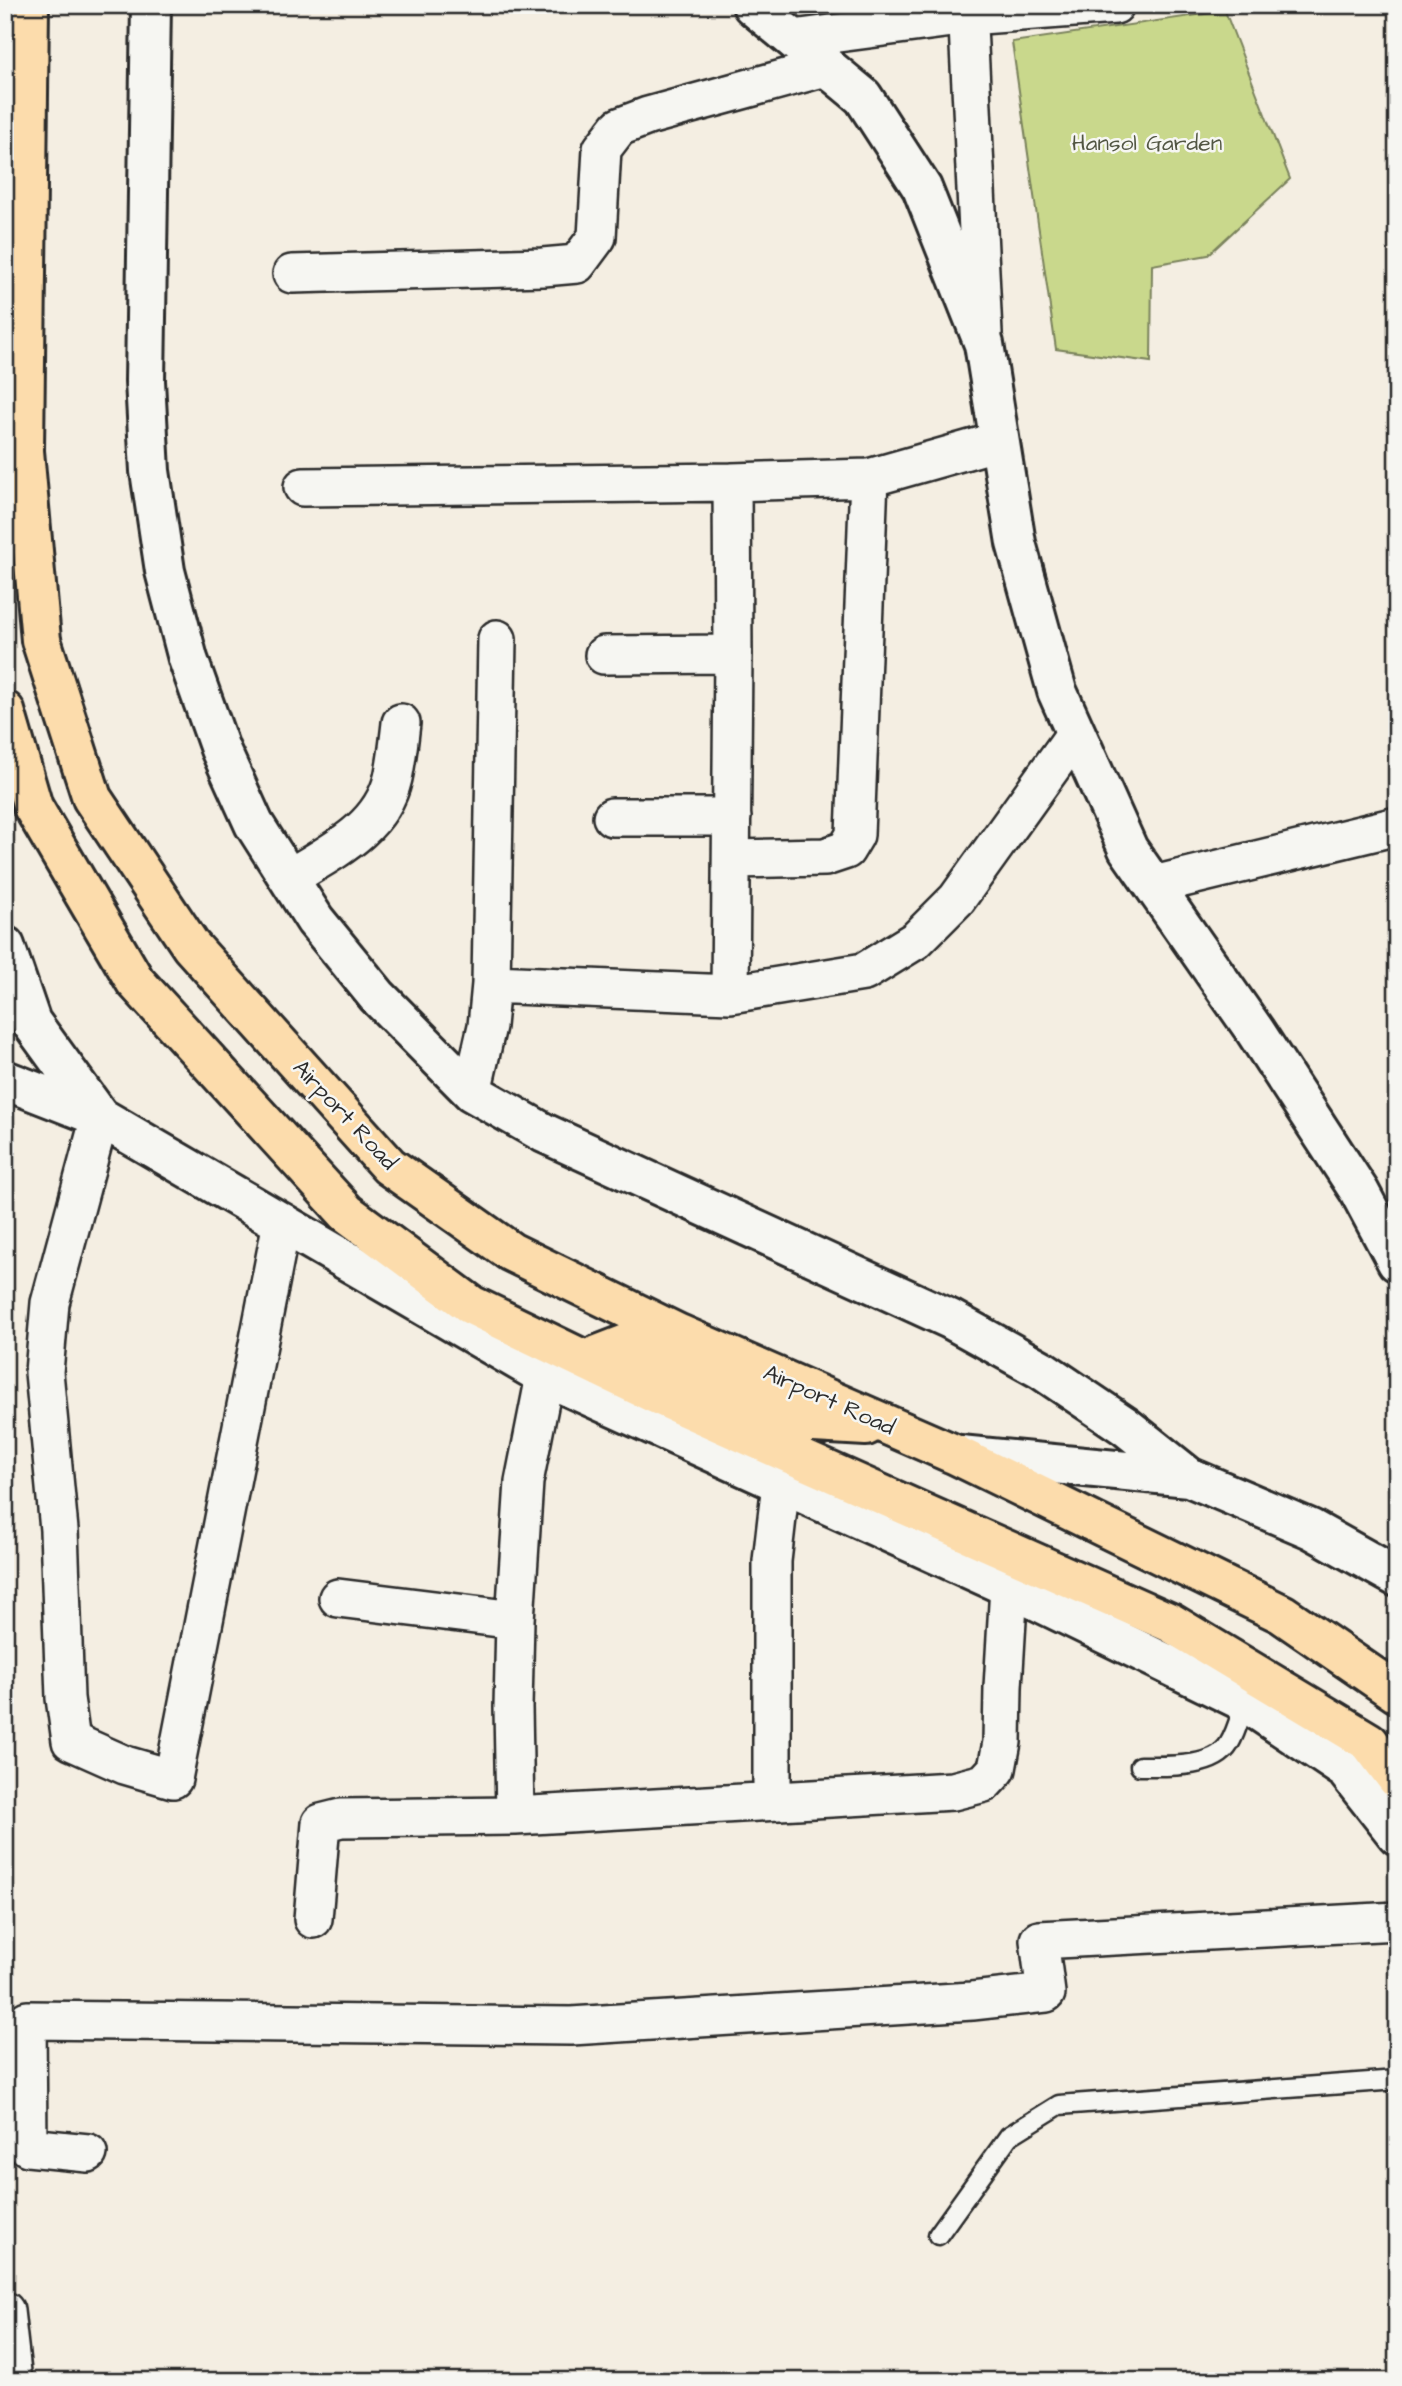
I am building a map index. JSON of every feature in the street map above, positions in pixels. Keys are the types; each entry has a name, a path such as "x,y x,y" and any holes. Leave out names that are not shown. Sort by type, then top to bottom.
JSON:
{"main road":[{"name":"Airport Road","path":"29,5 24,452 41,640 92,798 191,946 389,1167 511,1252 679,1334 954,1454 1282,1614 1397,1693"},
{"path":"5,711 33,807 135,981 347,1213 471,1305 665,1398 1171,1623 1369,1742 1397,1779"},
{"path":"584,1360 629,1343 797,1422 892,1427"}],"street":[{"path":"151,5 145,381 150,471 165,571 188,659 220,748 254,824 315,920 377,996 472,1092 544,1133 950,1319 1042,1370 1125,1426 1189,1477 1311,1529 1397,1577"},
{"path":"752,5 863,97 922,188 984,344"},
{"path":"793,39 967,11 1115,5"},
{"path":"967,11 984,344 1016,543 1057,691 1128,849 1255,1031 1351,1180 1397,1262"},
{"path":"292,274 577,264 597,237 602,149 619,127 826,66"},
{"path":"303,487 869,478 999,440"},
{"path":"732,859 825,857 846,850 855,835 869,478"},
{"path":"730,994 732,482"},
{"path":"472,1092 487,1026 491,984 497,639"},
{"path":"604,656 733,653"},
{"path":"289,878 356,837 378,811 392,781 401,723"},
{"path":"491,984 730,994 864,972 916,940 957,899 1076,733"},
{"path":"612,817 732,817"},
{"path":"1154,885 1397,826"},
{"path":"5,946 31,1021 100,1117"},
{"path":"9,1086 100,1117 545,1376 1009,1587 1245,1702 1345,1769 1397,1835"},
{"path":"100,1117 50,1303 44,1372 60,1530 65,1698 71,1741 125,1765 173,1779 282,1222"},
{"path":"515,1816 515,1620 524,1482 545,1376"},
{"path":"954,1454 1189,1477"},
{"path":"772,1801 772,1561 781,1483"},
{"path":"313,1919 321,1823 341,1818 515,1816 953,1791 984,1783 998,1769 1002,1742 1009,1587"},
{"path":"338,1598 515,1620"},
{"path":"88,2153 28,2147 27,2020 571,2026 972,2001 1046,1993 1040,1940 1397,1921"},
{"path":"5,2311 13,2381"}],"lane":[{"path":"1140,1766 1189,1765 1219,1754 1228,1747 1236,1731 1245,1702"},
{"path":"938,2235 1009,2136 1059,2105 1397,2080"}],"green space":[{"name":"Hansol Garden","path":"1225,11 1290,179 1208,255 1152,265 1151,362 1056,349 1012,42"}]}
